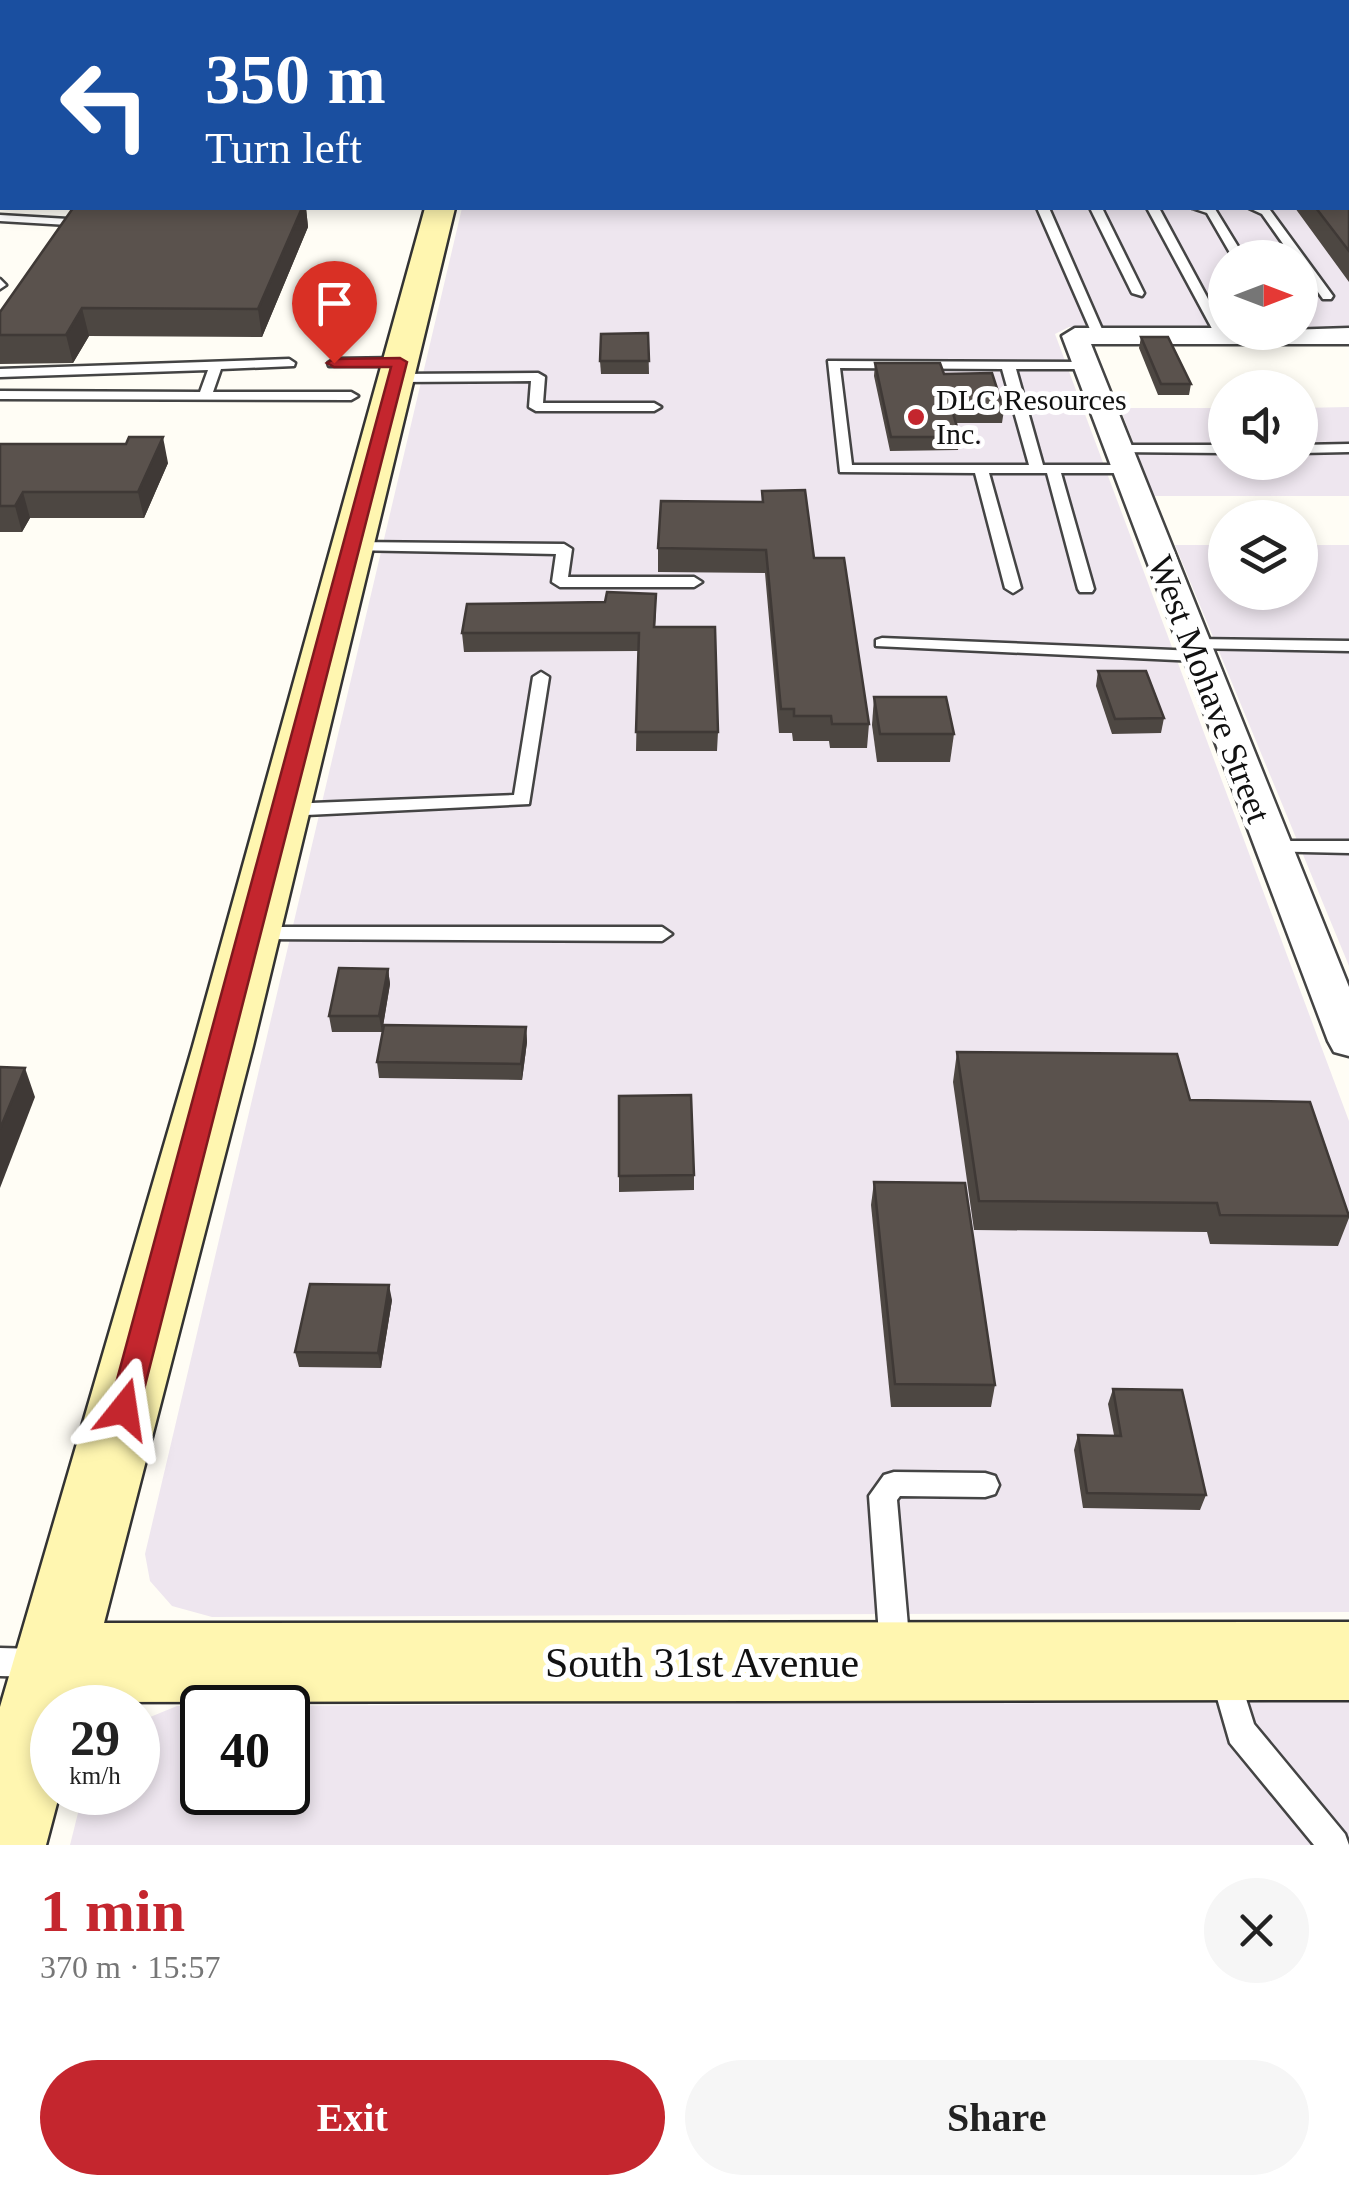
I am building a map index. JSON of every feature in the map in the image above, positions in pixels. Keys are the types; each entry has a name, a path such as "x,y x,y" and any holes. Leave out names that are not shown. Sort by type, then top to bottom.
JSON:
{"street":[{"path":"4,1845 27,1663 252,934 352,547 382,379 439,210"},
{"path":"1318,335 1349,336"},
{"path":"1087,346 1208,337"},
{"name":"West Mohave Street","path":"1087,346 1122,459 1349,1041"},
{"name":"South 31st Avenue","path":"27,1663 1349,1661"}],"lane":[{"path":"1044,210 1087,346 1008,365 833,364 845,469 1045,469 1208,451"},
{"path":"1097,210 1138,293"},
{"path":"1155,210 1208,310"},
{"path":"1211,210 1228,240"},
{"path":"1260,210 1287,240"},
{"path":"0,218 68,222"},
{"path":"1318,283 1327,296"},
{"path":"0,373 288,363"},
{"path":"334,363 382,379"},
{"path":"1008,365 1086,589"},
{"path":"205,396 215,368"},
{"path":"0,396 205,396 382,379 538,377 536,407 654,407"},
{"path":"1318,448 1349,448"},
{"path":"981,469 1012,588"},
{"path":"352,547 564,548 560,582 694,582"},
{"path":"882,643 1195,650 1349,646"},
{"path":"284,810 522,800 541,677"},
{"path":"1272,848 1349,847"},
{"path":"252,934 662,934"},
{"path":"896,1661 883,1496 894,1484 986,1485"},
{"path":"1221,1661 1241,1732 1334,1845"}],"shaded area":[{"path":"462,210 1349,210 1349,330 1318,331 1318,240 1208,240 1208,331 1069,327 1055,334 1349,1121 1349,1612 212,1617 172,1606 150,1581 145,1554"},
{"path":"1349,407 1349,496 1154,496 1120,408 1208,408 1208,480 1318,480 1318,408"},
{"path":"1175,545 1208,545 1208,610 1318,610 1318,545 1349,545 1349,966"},
{"path":"1349,1702 1349,1845 70,1845 78,1815 160,1815 160,1713 180,1706 180,1815 310,1815 310,1706"}],"building":[{"path":"72,210 301,210 258,309 82,308 66,335 0,335 0,312"},
{"path":"1318,210 1349,210 1349,251"},
{"path":"648,333 649,361 600,361 601,334"},
{"path":"1141,337 1168,337 1191,384 1161,384"},
{"name":"DLC Resources Inc.","path":"875,363 940,363 944,374 992,373 1004,410 952,410 960,437 891,437"},
{"path":"129,437 163,437 138,492 23,492 15,506 0,506 0,444 126,444"},
{"path":"805,490 814,558 844,558 869,724 832,724 831,716 794,716 794,709 781,709 766,550 658,548 661,501 763,502 762,491"},
{"path":"607,592 656,594 654,627 715,627 718,732 636,732 639,633 462,633 467,604 605,602"},
{"path":"1098,671 1146,671 1164,718 1115,719"},
{"path":"874,697 946,697 954,734 880,734"},
{"path":"339,968 388,969 379,1016 329,1016"},
{"path":"384,1025 526,1027 521,1064 377,1062"},
{"path":"957,1052 1177,1054 1190,1100 1310,1102 1349,1216 1220,1215 1217,1203 979,1201"},
{"path":"0,1067 25,1068 0,1129"},
{"path":"691,1095 694,1175 619,1176 619,1096"},
{"path":"874,1182 965,1183 995,1385 895,1384"},
{"path":"310,1284 389,1285 378,1353 295,1352"},
{"path":"1113,1389 1182,1390 1206,1495 1087,1493 1078,1435 1121,1436"}],"place":[{"name":"DLC Resources Inc.","path":"916,417"}],"route":[{"path":"124,1409 223,1046 400,362 334,363"}]}
